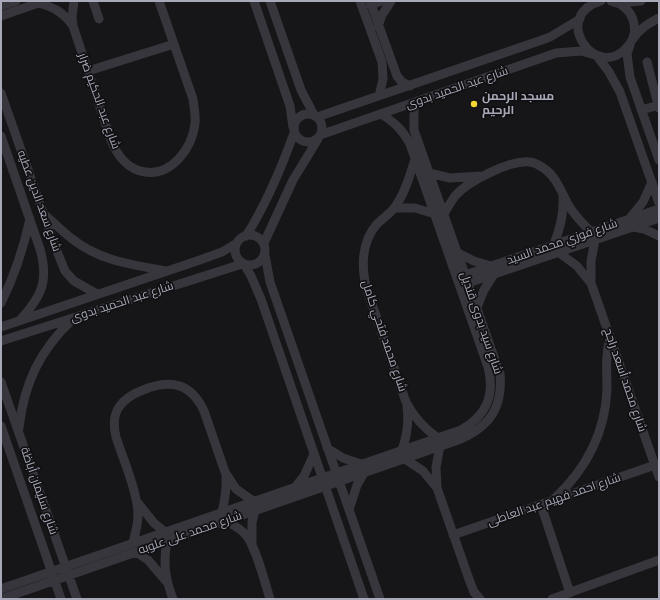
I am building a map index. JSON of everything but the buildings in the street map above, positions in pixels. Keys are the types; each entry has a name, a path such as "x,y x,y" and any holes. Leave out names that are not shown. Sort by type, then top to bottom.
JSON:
{"street":[{"path":"2,14 16,1"},
{"name":"شارع عبد الحكيم ضرار","path":"74,1 72,17 73,26 111,140 116,151 124,161 134,168 145,172 158,171 170,166 180,157 187,147 195,124 193,100 159,1"},
{"path":"93,1 99,19"},
{"path":"254,1 290,106 293,130 300,140 304,142 314,142 319,137"},
{"path":"270,1 303,94 322,125 319,137 293,180 264,244 265,255 270,282 380,599"},
{"path":"360,1 382,66 383,79 379,96"},
{"path":"381,1 370,3 397,76 402,82 410,86"},
{"path":"378,26 382,15 391,1"},
{"path":"601,1 590,6 585,6 580,19 578,33 580,40 589,51 596,55 609,72 620,92 659,203"},
{"path":"614,2 641,1"},
{"path":"2,14 41,2"},
{"name":"شارع عبد الحكيم ضرار","path":"41,2 58,10 67,17 73,26"},
{"path":"614,2 630,13 633,20 634,34 627,54 630,77 659,160"},
{"path":"631,43 638,31 659,18"},
{"name":"شارع عبد الحميد بدوى","path":"316,116 410,86 544,39 580,19"},
{"name":"شارع عبد الحميد بدوى","path":"319,137 556,53 581,51 603,57 615,56 626,49 631,43"},
{"path":"88,71 174,44"},
{"path":"641,110 659,106 647,62"},
{"name":"شارع سعد الدين عطيه","path":"1,94 65,271 74,281 97,294"},
{"name":"شارع سيد بدوى قنديل","path":"322,477 361,464 403,454 439,442 467,437 481,428 494,413 498,404 500,394 500,374 472,309 439,214 429,173 414,130 415,102"},
{"path":"246,236 268,196 297,118 301,115 310,114 316,116"},
{"name":"شارع سيد بدوى قنديل","path":"381,114 394,122 405,134 439,214 458,253 467,279 472,309"},
{"path":"405,134 414,130"},
{"name":"شارع سعد الدين عطيه","path":"1,136 44,264 44,279 40,293 32,306 19,321"},
{"name":"شارع محمد فتحي كامل","path":"415,159 407,184 394,208 376,226 369,237 364,250 364,277 406,402 419,422 439,442"},
{"path":"394,208 415,208 439,214 463,189 482,176 519,162 529,162 539,165 547,170 554,178 575,215 593,236"},
{"path":"429,173 450,178 482,176"},
{"path":"652,182 644,202 631,223 659,236"},
{"path":"556,248 564,208 563,196"},
{"name":"شارع فوزي محمد السيد","path":"631,223 659,208"},
{"path":"43,213 72,239 89,250 126,264 168,271"},
{"name":"شارع فوزي محمد السيد","path":"467,279 631,223 659,218"},
{"path":"1,303 14,277 24,248 30,219"},
{"path":"264,244 256,236 242,237 235,247 236,257 243,264 261,299 364,599"},
{"name":"شارع محمد أسعد راجح","path":"593,236 590,261 591,283 659,477"},
{"name":"شارع عبد الحميد بدوى","path":"1,327 222,252 237,243"},
{"path":"40,249 54,244"},
{"name":"شارع محمد أسعد راجح","path":"556,248 577,266 591,283"},
{"path":"458,253 493,270 484,290 472,309"},
{"path":"243,264 248,266 256,264 260,262 265,255"},
{"name":"شارع عبد الحميد بدوى","path":"1,341 75,316 243,264"},
{"path":"18,431 24,395 35,368 46,349 59,332 75,316"},
{"path":"552,501 566,488 577,474 587,459 595,442 605,407 607,389 606,359 610,338"},
{"name":"شارع سليمان أباظة","path":"1,382 77,599"},
{"path":"168,584 135,547 138,516 137,502 114,428 114,418 117,409 130,395 156,385 166,383 176,384 186,388 194,394 200,402 225,472 227,486 226,499 222,512"},
{"name":"شارع محمد فتحي كامل","path":"403,454 408,426 406,402"},
{"name":"شارع سليمان أباظة","path":"2,429 61,599"},
{"path":"439,442 436,467 437,488 470,582 474,592 480,599"},
{"path":"327,448 343,458 361,464"},
{"path":"296,486 304,476 314,454"},
{"path":"403,454 423,471 437,488"},
{"name":"شارع سيد بدوى قنديل","path":"325,486 364,473 403,454"},
{"name":"شارع احمد فهيم عبد العاطى","path":"453,535 655,465"},
{"path":"225,472 236,489 252,501"},
{"path":"349,510 355,491 364,473"},
{"name":"شارع محمد على علوبه","path":"166,537 222,512 322,477"},
{"name":"شارع محمد على علوبه","path":"53,576 166,537 226,521 325,486"},
{"path":"137,502 166,537 165,569 173,599"},
{"path":"540,505 570,592"},
{"path":"252,547 251,528 255,511"},
{"path":"226,521 237,527 246,536 252,547 270,599"},
{"path":"552,599 659,560"},
{"path":"1,589 53,576"},
{"path":"1,598 53,576"}],"place":[{"name":"مسجد الرحمن الرحيم","path":"474,104"}]}
